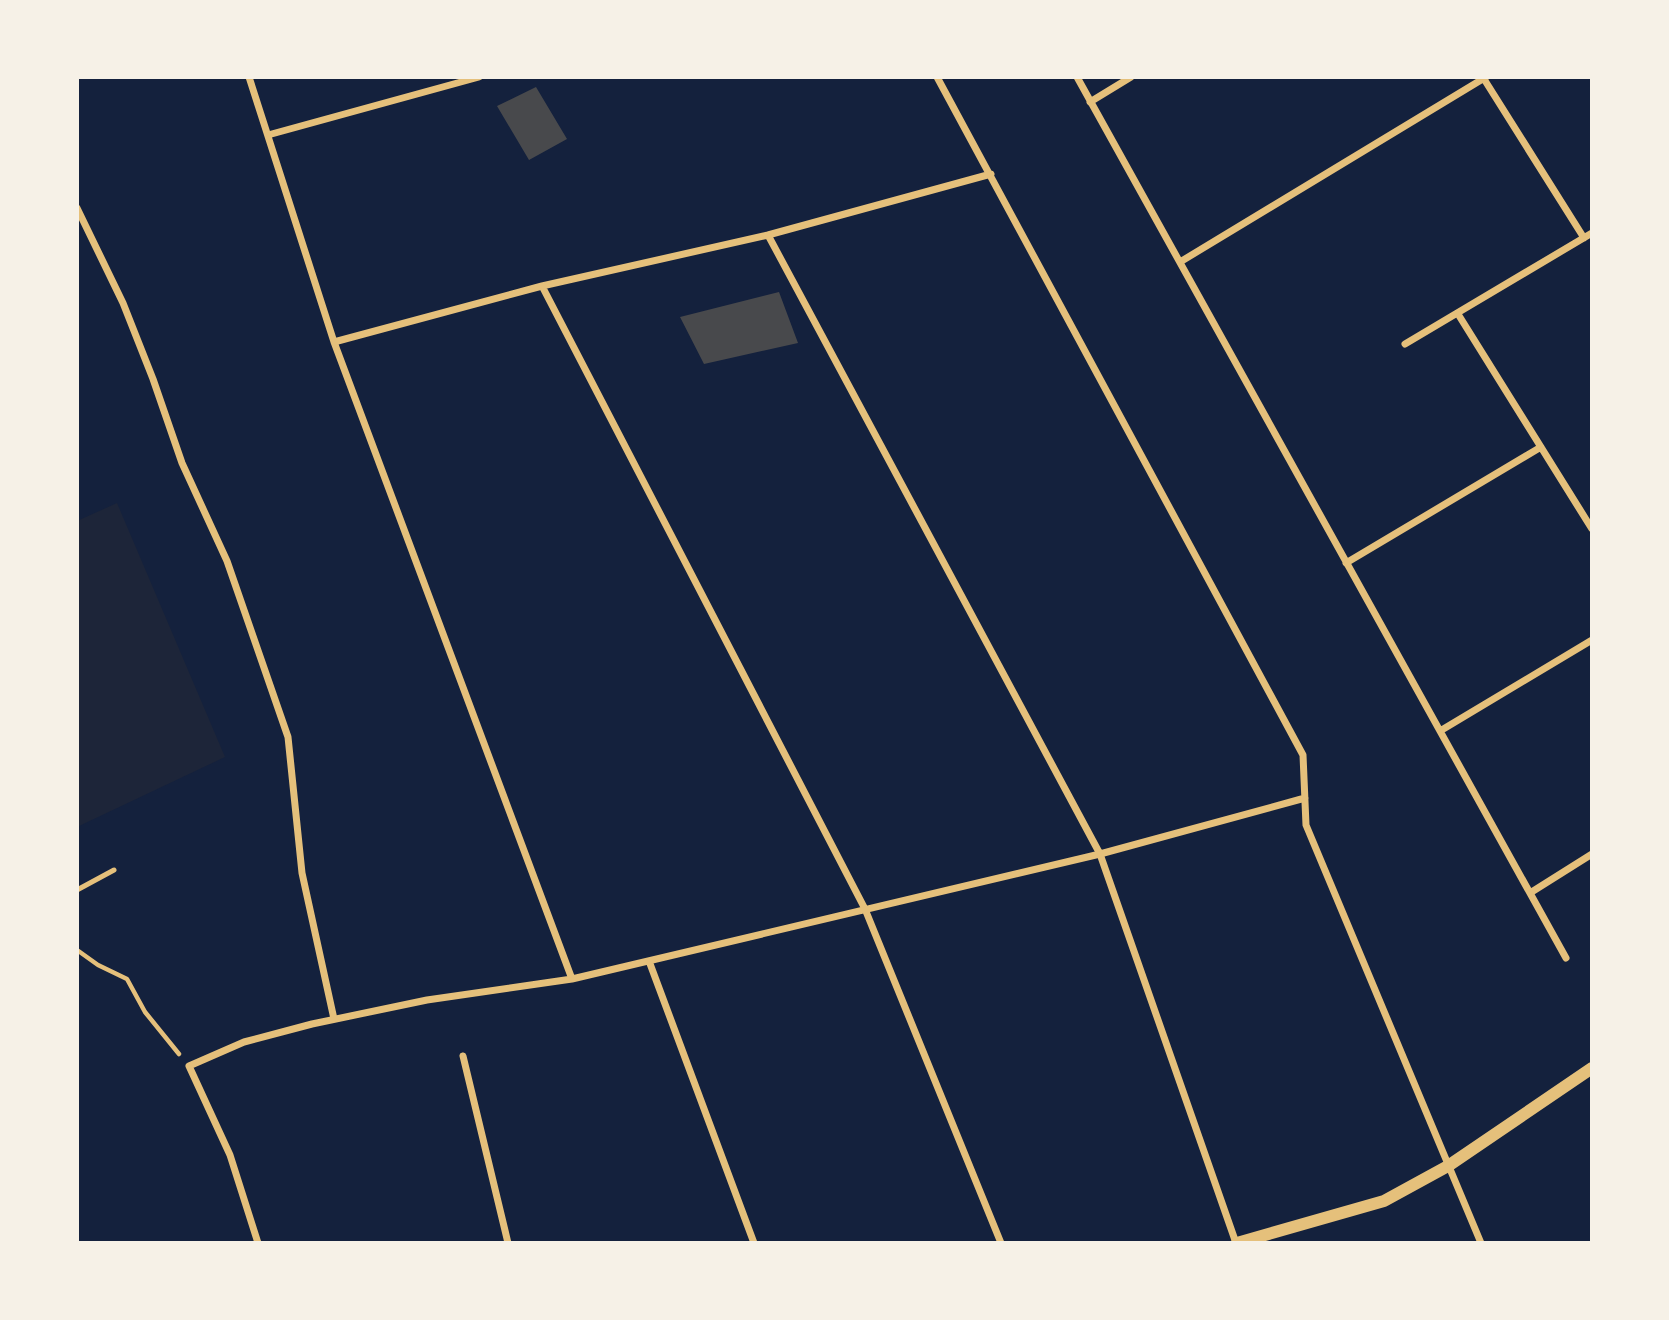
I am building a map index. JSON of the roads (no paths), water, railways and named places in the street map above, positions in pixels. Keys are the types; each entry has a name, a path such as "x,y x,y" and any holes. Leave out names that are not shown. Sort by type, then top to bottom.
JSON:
{"street":[{"path":"249,77 334,342 572,979"},
{"path":"268,135 479,77"},
{"path":"937,77 1303,755 1306,825 1481,1243"},
{"path":"1076,77 1566,958"},
{"path":"1090,102 1132,77"},
{"path":"1180,262 1485,78 1584,238"},
{"path":"334,342 542,286 768,235 990,174"},
{"path":"77,208 123,303 182,463 227,561 288,737 302,873 334,1019"},
{"path":"1405,345 1592,233"},
{"path":"768,235 1100,854 1237,1243 1384,1202 1448,1166 1592,1068"},
{"path":"542,286 865,909 1001,1243"},
{"path":"1458,314 1592,529"},
{"path":"1346,563 1541,447"},
{"path":"1440,731 1592,639"},
{"path":"258,1243 230,1155 189,1066 244,1042 334,1019 427,1000 572,979 1100,854 1306,798"},
{"path":"1530,893 1592,855"},
{"path":"649,961 754,1243"},
{"path":"463,1056 508,1243"}],"lane":[{"path":"77,890 114,870"}]}
